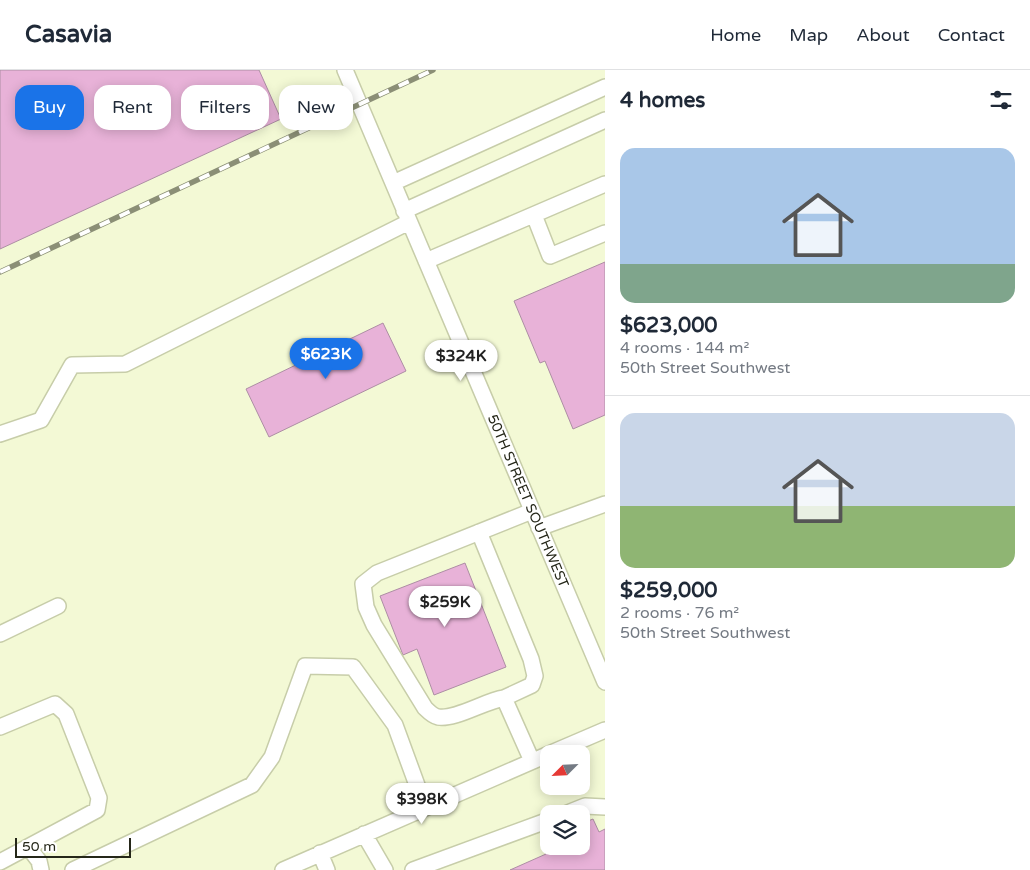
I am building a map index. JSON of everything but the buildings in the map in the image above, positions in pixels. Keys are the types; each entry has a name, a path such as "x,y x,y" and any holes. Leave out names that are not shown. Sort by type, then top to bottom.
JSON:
{"street":[{"name":"50TH STREET SOUTHWEST","path":"345,70 605,682"},
{"path":"393,183 605,87"},
{"path":"0,434 41,420 72,365 125,364 407,216 605,120"},
{"path":"426,261 605,184"},
{"path":"534,215 550,256 605,233"},
{"path":"539,528 605,504"},
{"path":"479,532 531,659 535,676 532,685 504,698 492,700 446,717 436,717 425,708 374,625 366,607 363,584 376,572 532,510"},
{"path":"0,634 58,606"},
{"path":"73,870 252,785 272,757 305,666 353,667 396,725 425,807"},
{"path":"504,698 532,761"},
{"path":"0,727 55,704 66,714 99,798 97,810 30,848 0,862"},
{"path":"570,745 605,730"},
{"path":"284,870 540,758"},
{"path":"590,806 605,807"},
{"path":"413,870 540,823"},
{"path":"364,834 385,870"},
{"path":"30,848 41,870"},
{"path":"320,853 327,870"}],"railway":[{"path":"0,272 433,70"}]}
